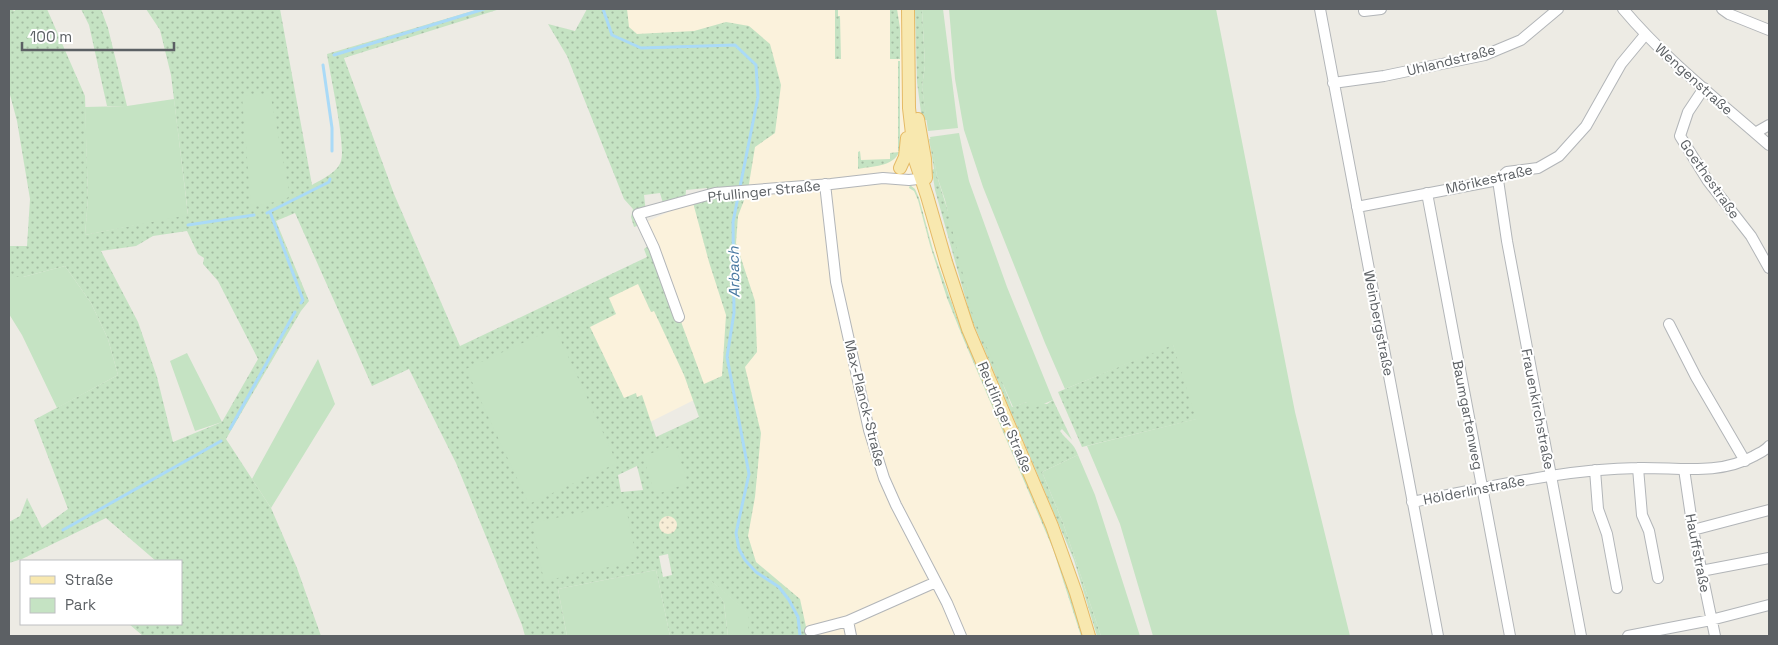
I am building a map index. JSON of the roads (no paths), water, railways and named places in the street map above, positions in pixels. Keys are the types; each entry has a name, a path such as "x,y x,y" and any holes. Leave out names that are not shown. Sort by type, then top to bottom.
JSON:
{"main road":[{"name":"Reutlinger Straße","path":"908,9 909,108 915,160 923,174"},
{"name":"Reutlinger Straße","path":"908,55 927,196 946,262 968,329 1052,526 1089,636"},
{"path":"900,168 906,153 909,108"}],"street":[{"name":"Weinbergstraße","path":"1320,9 1438,636"},
{"path":"1364,11 1381,9"},
{"name":"Wengenstraße","path":"1623,9 1645,35 1769,145"},
{"path":"1722,9 1729,14 1769,30"},
{"name":"Uhlandstraße","path":"1333,82 1384,76 1485,55 1521,40 1554,10"},
{"name":"Mörikestraße","path":"1357,207 1498,180 1507,172 1538,168 1559,156 1586,126 1621,64 1645,35"},
{"name":"Goethestraße","path":"1704,88 1688,112 1680,136 1708,181 1751,236 1769,268"},
{"path":"1756,133 1769,125"},
{"path":"900,168 906,167 923,174"},
{"name":"Pfullinger Straße","path":"883,178 900,168"},
{"name":"Pfullinger Straße","path":"679,316 654,248 638,214 715,193 883,178 904,180 923,174"},
{"name":"Frauenkirchstraße","path":"1498,180 1509,250 1581,636"},
{"name":"Max-Planck-Straße","path":"825,184 836,282 869,430 884,478 896,506 936,582 961,636"},
{"name":"Baumgartenweg","path":"1427,193 1510,636"},
{"path":"1669,324 1696,377 1745,461"},
{"name":"Hölderlinstraße","path":"1412,502 1551,476 1594,470 1723,467 1745,461 1769,446"},
{"path":"1638,468 1642,515 1649,531 1658,578"},
{"name":"Hauffstraße","path":"1684,469 1693,530 1715,636"},
{"path":"1594,470 1598,509 1607,534 1617,588"},
{"path":"1693,530 1769,510"},
{"path":"1701,571 1769,558"},
{"path":"810,631 848,621 936,582"},
{"path":"1628,636 1711,620 1769,605"},
{"path":"848,621 851,636"}],"waterway":[{"path":"334,55 484,9"},
{"name":"Arbach","path":"603,9 612,35 641,48 735,45 756,65 758,97 733,222 734,313 727,357 749,474 736,533 739,549 745,560 756,572 779,587 789,600 798,617 800,636"},
{"path":"323,65 332,128 332,151"},
{"path":"267,213 329,182 330,179"},
{"path":"270,212 303,300 301,303"},
{"path":"188,225 254,215"},
{"path":"230,429 295,312"},
{"path":"63,530 221,441"}]}
